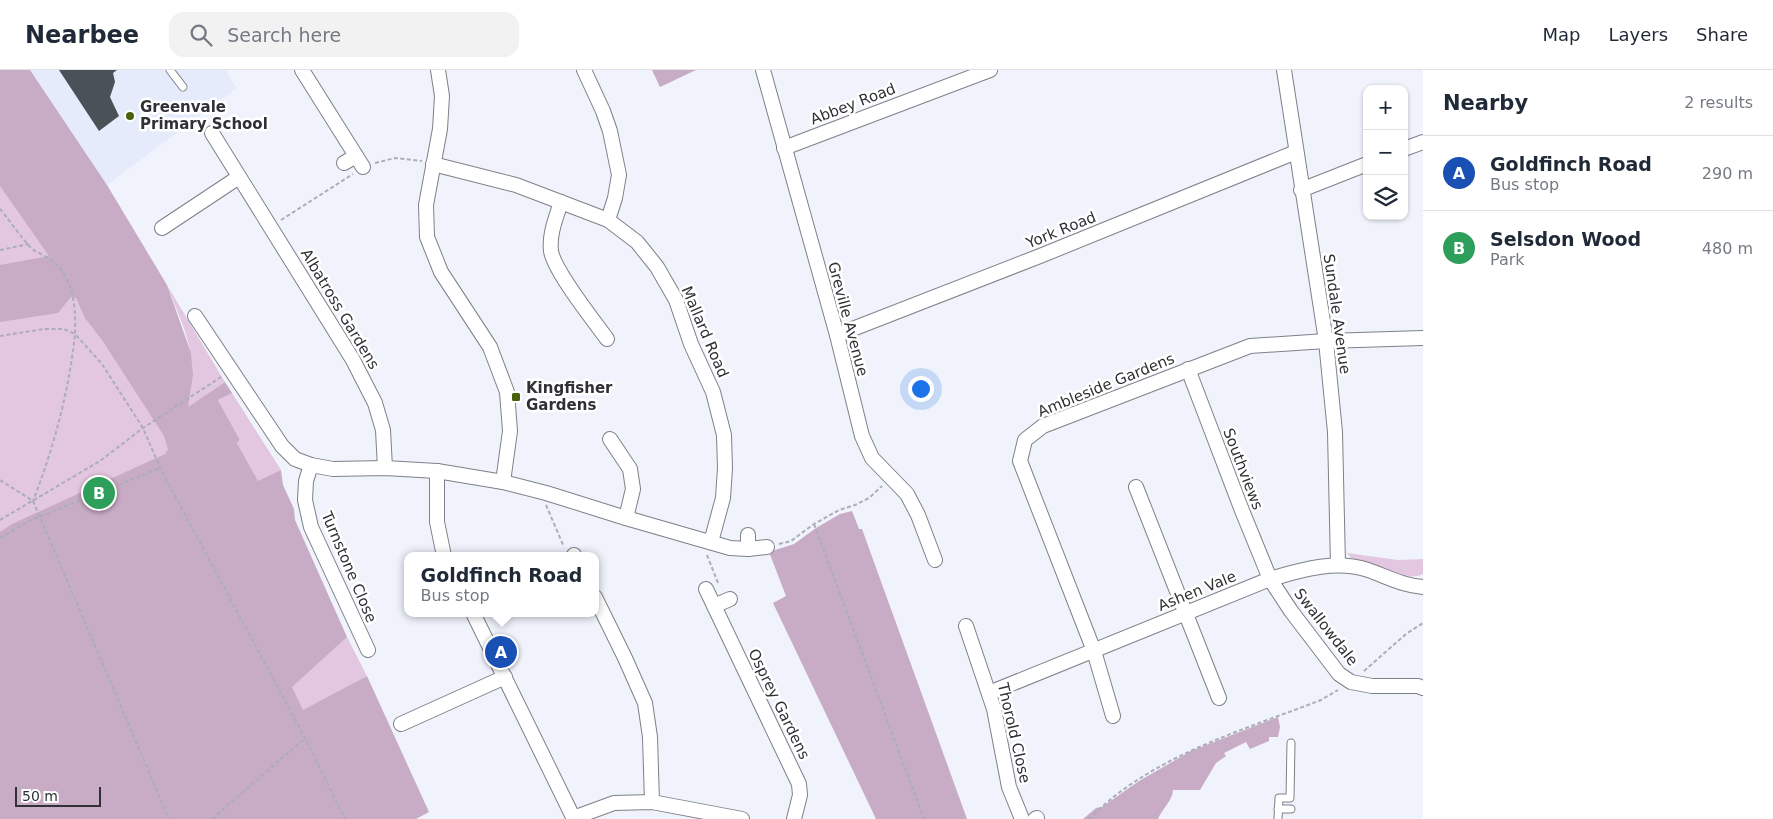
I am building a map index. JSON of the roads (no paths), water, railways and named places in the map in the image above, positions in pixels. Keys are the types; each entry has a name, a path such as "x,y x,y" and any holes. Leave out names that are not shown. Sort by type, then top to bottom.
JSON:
{"street":[{"path":"302,70 355,162"},
{"path":"438,70 442,96 440,129 426,205 427,237 441,272 490,347 507,392 510,431 503,482"},
{"path":"584,70 610,131 619,175 615,198 608,220"},
{"name":"Greville Avenue","path":"763,70 837,335 862,436 872,458 889,478 907,494 918,515 936,560"},
{"name":"Abbey Road","path":"784,148 990,70"},
{"name":"Sundale Avenue","path":"1284,70 1301,190 1326,340 1335,432 1338,565"},
{"name":"Albatross Gardens","path":"212,133 353,360 375,403 383,430 385,468"},
{"path":"1408,148 1423,142"},
{"name":"York Road","path":"837,335 1040,256 1296,152"},
{"name":"Mallard Road","path":"433,164 516,185 608,220 637,242 657,267 676,300 691,344 713,392 724,435 726,468 723,498 705,540"},
{"path":"1301,190 1363,166"},
{"path":"162,228 239,177"},
{"path":"561,202 551,237 551,253 560,273 607,340"},
{"path":"195,316 282,446 295,459 311,465 332,469 385,468 437,471 503,482 730,548 748,542 767,547"},
{"name":"Ambleside Gardens","path":"1113,716 1094,651 1020,461 1025,440 1043,426 1250,346 1326,340 1423,338"},
{"name":"Southviews","path":"1188,369 1240,508 1270,579"},
{"path":"618,444 630,469 633,489 626,518"},
{"name":"Turnstone Close","path":"311,465 306,481 305,500 311,527 368,650"},
{"path":"437,471 436,522 443,552"},
{"path":"1136,487 1219,698"},
{"name":"Ashen Vale","path":"989,692 1270,579 1302,569 1338,565 1366,569 1408,586 1423,587"},
{"name":"Swallowdale","path":"1270,579 1291,612 1340,674 1351,682 1360,685 1418,686 1423,688"},
{"name":"Osprey Gardens","path":"706,589 799,784 800,795 794,819"},
{"path":"714,606 730,599"},
{"path":"599,605 645,703 650,737 652,802"},
{"path":"475,617 574,818 614,803 652,802 719,817 742,819"},
{"name":"Thorold Close","path":"966,626 994,709 1009,787 1022,819"},
{"path":"401,724 505,677"}],"lane":[{"path":"170,70 183,87"},
{"path":"1278,819 1279,798 1290,798 1291,743"},
{"path":"1278,809 1291,809"}],"place":[{"name":"Greenvale Primary School","path":"130,116"},
{"name":"Kingfisher Gardens","path":"516,397"},
{"name":"Selsdon Wood","path":"99,493"},
{"name":"Goldfinch Road","path":"501,652"}]}
